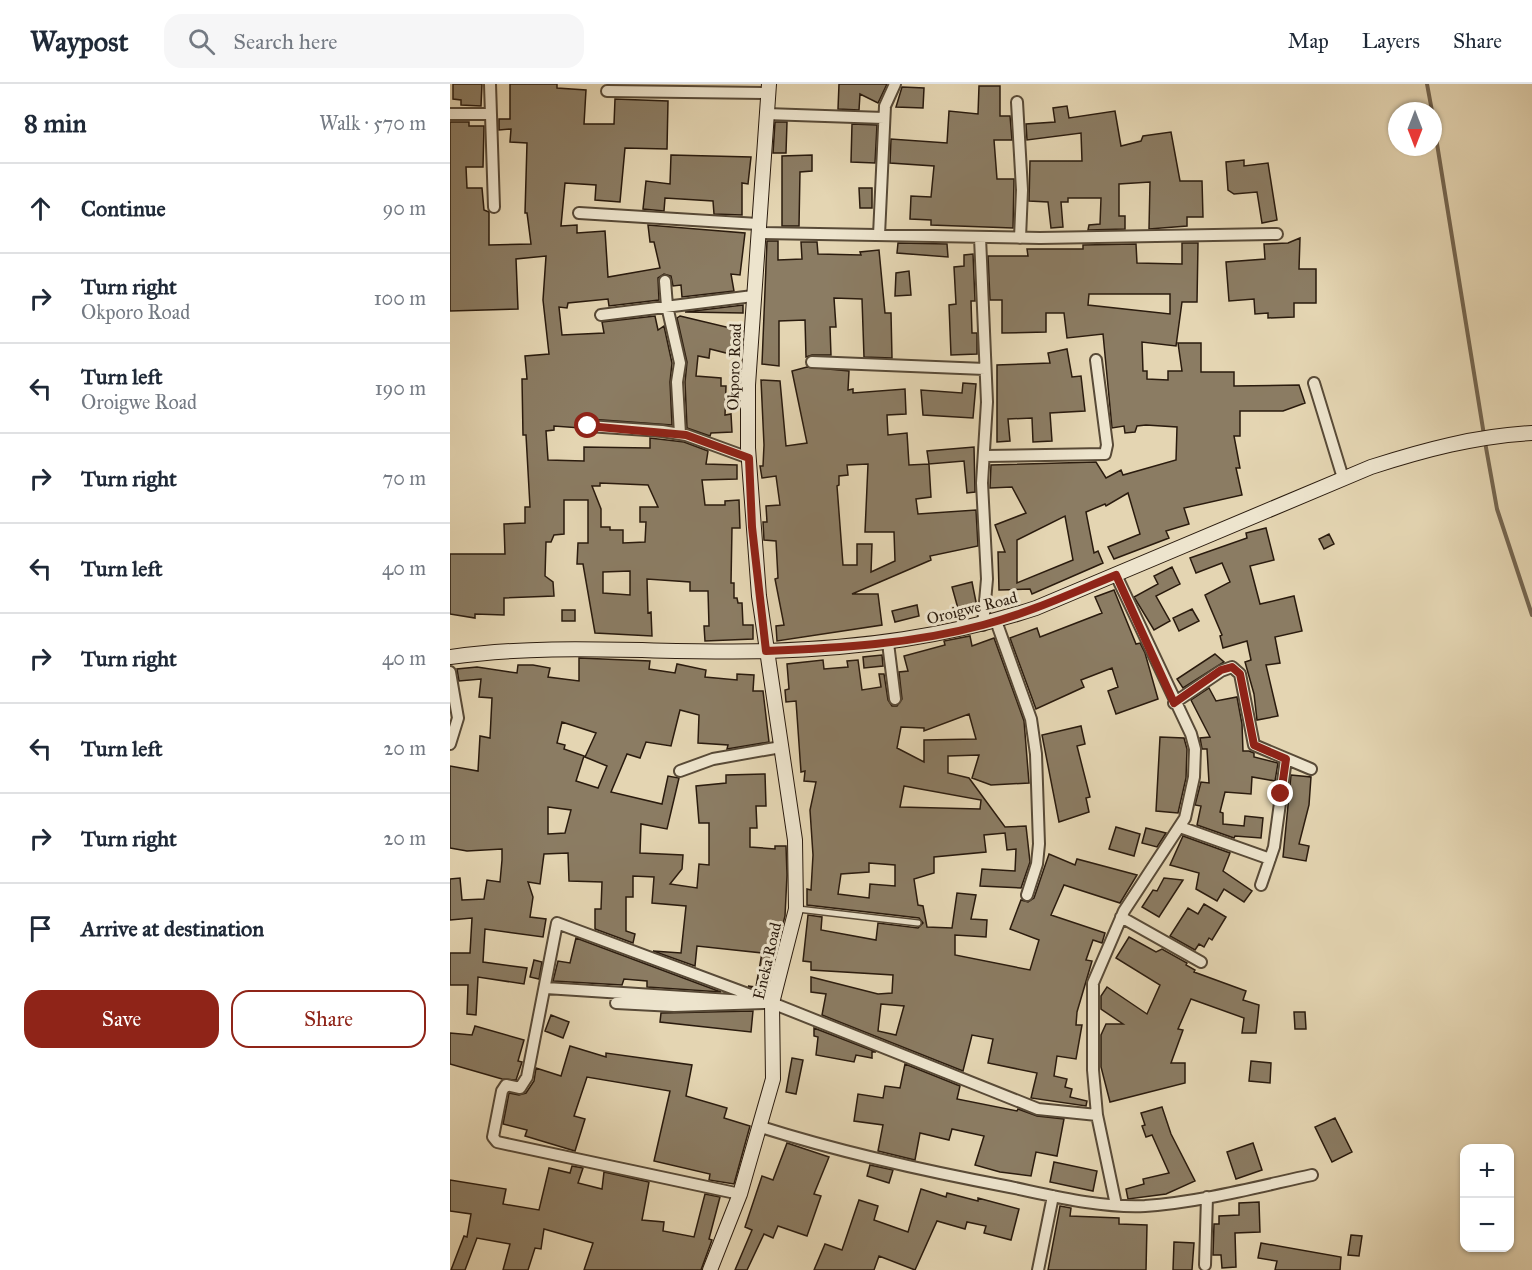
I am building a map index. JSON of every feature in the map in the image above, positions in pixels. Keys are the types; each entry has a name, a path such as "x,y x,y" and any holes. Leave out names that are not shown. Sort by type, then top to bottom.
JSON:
{"main road":[{"name":"Okporo Road","path":"766,651 752,527 748,385 768,89"},
{"name":"Oroigwe Road","path":"450,657 532,648 766,651 855,647 888,643 990,623 1116,575 1342,478 1424,450 1470,440 1532,433"},
{"name":"Eneka Road","path":"710,1270 740,1194 773,1079 772,1003 796,909 795,840 766,651"}],"street":[{"path":"490,84 494,207"},
{"path":"879,235 885,106 895,84"},
{"path":"608,91 768,89"},
{"path":"1017,102 1022,190 1020,238"},
{"path":"450,114 491,114"},
{"path":"766,114 884,118"},
{"path":"579,213 758,228 879,235 1020,238 1277,234"},
{"path":"980,237 985,369 985,456 982,483 990,623 1031,719 1036,754 1039,844 1037,864 1027,895"},
{"path":"665,281 667,306 680,363 677,382 680,434"},
{"path":"601,315 753,296"},
{"path":"985,456 1105,454 1107,445 1096,360"},
{"path":"812,363 985,369"},
{"path":"1314,383 1342,478"},
{"path":"588,426 680,434 749,458"},
{"path":"1116,575 1174,703 1191,734 1195,749 1194,777 1185,818 1121,917 1093,983 1093,1070 1097,1114 1116,1204"},
{"path":"888,643 895,699"},
{"path":"1174,703 1221,670 1232,667 1240,674 1254,745 1311,769"},
{"path":"450,672 458,718 450,744"},
{"path":"680,771 713,759 781,747"},
{"path":"1261,885 1270,860 1286,759"},
{"path":"1180,827 1270,860"},
{"path":"1121,917 1201,962"},
{"path":"740,1194 497,1142 492,1132 502,1091 506,1085 520,1088 524,1086 546,988 557,923 772,1003 1038,1109 1097,1114"},
{"path":"546,988 772,1003"},
{"path":"616,1003 627,1003 772,1003 674,1006 616,1003"},
{"path":"761,1127 870,1159 1053,1196 1116,1204 1144,1206 1207,1197 1312,1175"},
{"path":"1038,1270 1053,1196"},
{"path":"1205,1264 1207,1197"}],"lane":[{"path":"796,909 918,923"}],"building":[{"path":"453,84 482,84 481,106 461,105 461,100 453,99"},
{"path":"510,84 557,84 557,88 586,90 584,124 614,124 615,99 668,101 667,149 625,148 620,202 595,200 596,185 565,183 561,226 577,225 577,233 605,231 608,277 660,268 654,242 650,242 648,225 745,233 740,275 731,274 734,291 682,297 681,285 673,286 671,276 664,274 658,278 659,300 609,306 608,299 568,303 567,308 559,307 562,335 604,333 602,322 655,316 658,330 664,326 672,363 670,382 672,425 589,419 582,421 581,428 554,426 554,430 546,431 548,460 584,461 584,447 650,448 650,438 684,442 708,451 706,464 737,465 737,479 702,480 705,505 725,505 725,501 739,500 740,528 732,528 731,583 734,583 734,598 737,598 738,603 742,603 743,625 753,625 753,639 705,641 704,626 709,626 708,591 690,591 690,582 647,579 648,613 651,612 652,636 595,633 583,564 577,564 578,543 588,543 588,500 564,500 564,534 554,535 551,542 546,542 545,576 553,582 554,596 504,598 504,615 475,614 475,618 450,614 450,554 505,554 504,524 525,523 525,507 530,507 526,435 523,435 522,379 527,379 525,356 549,354 543,300 546,256 516,259 518,309 450,311 450,122 469,122 469,126 484,126 483,167 466,167 467,188 482,188 484,210 489,212 489,245 531,244 527,213 525,213 527,143 510,142 511,129 499,130 499,119 510,119","holes":["600,483 648,485 658,507 640,507 640,522 646,522 645,542 623,543 623,530 601,527 601,509 592,486 600,486","630,571 630,595 603,593 603,572"]},
{"path":"839,84 887,84 878,103 860,94 859,110 838,109"},
{"path":"979,86 1000,86 1000,116 1010,116 1012,140 994,140 997,179 1014,179 1013,228 931,225 931,220 910,219 911,196 931,197 934,166 890,163 891,139 947,143 949,111 978,114"},
{"path":"902,87 924,88 923,108 896,107"},
{"path":"1067,106 1069,118 1115,111 1121,146 1141,141 1143,136 1171,132 1180,181 1202,181 1203,217 1187,217 1187,226 1149,229 1150,182 1119,184 1119,216 1125,216 1125,229 1088,230 1089,225 1100,224 1101,198 1068,198 1068,202 1061,202 1063,227 1051,228 1048,202 1029,201 1030,161 1082,161 1081,133 1027,140 1026,124 1055,122 1053,108"},
{"path":"775,122 787,122 786,153 773,153"},
{"path":"852,124 877,125 875,163 851,162"},
{"path":"671,155 751,157 748,184 742,183 742,215 714,214 713,201 665,198 664,211 643,209 646,181 670,184"},
{"path":"812,155 812,171 800,172 799,226 782,226 782,156"},
{"path":"1244,160 1244,166 1268,163 1277,220 1262,223 1257,192 1234,194 1228,190 1226,162"},
{"path":"859,188 872,188 872,208 860,208"},
{"path":"1300,238 1299,269 1316,269 1316,303 1294,303 1294,317 1268,318 1268,313 1255,314 1254,299 1229,301 1226,262 1265,259 1264,244 1288,243"},
{"path":"767,241 778,241 778,260 802,259 801,242 817,242 818,254 861,255 860,252 879,250 885,313 891,313 892,358 864,357 862,299 834,298 836,327 830,327 831,355 806,357 805,320 779,321 779,366 762,364"},
{"path":"898,243 947,244 948,257 897,253"},
{"path":"1182,243 1198,243 1197,302 1182,302 1176,346 1142,342 1143,371 1147,371 1147,379 1168,380 1168,371 1182,371 1178,343 1201,343 1201,372 1234,372 1234,386 1299,385 1305,403 1283,411 1240,411 1240,436 1234,436 1240,468 1236,468 1242,495 1184,508 1189,524 1166,531 1169,538 1114,559 1108,547 1140,534 1128,493 1106,506 1105,504 1086,512 1094,553 1098,551 1103,563 1032,594 1030,589 999,590 998,552 1005,552 995,525 1026,513 1012,487 990,488 991,465 1096,462 1106,478 1121,470 1123,475 1176,460 1177,427 1137,426 1135,432 1125,433 1124,426 1112,428 1103,334 1067,338 1064,313 1046,313 1046,332 1002,333 1002,300 990,300 988,256 1028,256 1027,249 1083,249 1083,245 1136,244 1137,263 1182,264","holes":["1089,294 1170,294 1170,314 1088,305","1065,516 1073,560 1017,583 1017,540"]},
{"path":"973,254 975,301 971,301 972,333 977,333 977,354 951,355 949,305 956,304 954,267 964,266 964,255"},
{"path":"909,271 911,295 895,296 896,273"},
{"path":"743,305 743,313 685,312"},
{"path":"680,316 743,331 738,356 710,349 709,358 698,356 696,376 721,378 721,386 726,386 725,415 731,414 732,432 711,433 710,436 687,428 685,382 687,362 677,318"},
{"path":"1067,349 1072,377 1081,376 1085,411 1050,413 1052,441 1033,442 1032,418 1008,419 1010,441 997,442 997,365 1050,363 1048,353"},
{"path":"807,367 849,371 848,390 853,389 853,393 905,389 906,414 887,415 888,435 907,433 909,465 929,464 931,497 916,499 918,514 976,510 978,546 930,556 931,560 852,594 878,594 882,625 777,641 776,626 784,625 775,579 778,578 776,541 764,540 763,522 767,522 766,506 780,505 776,476 762,478 760,466 763,466 764,445 761,380 780,381 786,446 807,443 792,371","holes":["868,464 865,532 894,532 895,561 871,572 872,544 857,544 857,565 843,565 837,486 839,476 848,475 847,465"]},
{"path":"963,383 976,384 973,418 923,415 921,390 962,393"},
{"path":"974,447 975,492 967,493 964,461 929,464 927,451"},
{"path":"1266,528 1274,560 1250,566 1260,604 1294,596 1302,631 1275,637 1280,663 1266,665 1278,716 1257,720 1254,694 1245,662 1251,660 1247,641 1223,648 1220,636 1222,635 1205,595 1230,582 1222,563 1196,573 1190,558 1247,538 1246,533"},
{"path":"1329,534 1334,544 1324,549 1319,539"},
{"path":"1172,567 1180,584 1156,596 1170,621 1154,630 1134,597 1158,584 1154,576"},
{"path":"972,582 977,607 959,612 952,587"},
{"path":"1114,590 1136,644 1140,643 1145,653 1158,699 1116,714 1108,691 1118,687 1112,668 1081,680 1084,687 1036,709 1010,638 1037,628 1040,637 1102,613 1095,597"},
{"path":"917,605 919,616 895,622 892,611"},
{"path":"1192,609 1199,621 1179,631 1173,618"},
{"path":"562,610 575,610 575,621 562,621"},
{"path":"970,636 972,646 994,638 1024,721 1029,783 991,785 972,778 979,755 948,756 948,773 969,778 1005,827 1026,826 1030,862 1021,888 980,886 982,869 1015,871 1016,849 1007,850 1005,833 984,835 986,852 934,857 934,873 914,879 918,905 923,906 927,927 952,928 957,893 976,895 971,919 987,920 986,937 955,935 955,955 1030,970 1039,940 1010,929 1021,900 1028,902 1034,898 1049,854 1075,865 1077,859 1137,875 1120,903 1064,885 1051,915 1105,933 1102,943 1093,940 1086,960 1092,961 1077,1012 1076,1025 1082,1025 1076,1059 1057,1056 1054,1076 1067,1079 1065,1087 1072,1089 1070,1097 1087,1101 1086,1106 1031,1098 1037,1073 988,1063 993,1039 972,1035 963,1071 822,1015 826,994 811,992 811,977 878,994 892,993 893,975 811,970 811,962 803,961 808,915 822,917 821,930 876,940 878,923 918,928 923,923 919,918 807,905 807,889 811,890 813,855 810,810 816,782 804,781 805,771 801,772 796,701 786,702 785,690 789,689 787,664 823,660 824,669 848,667 847,661 858,660 862,690 881,687 879,674 884,674 888,700 892,706 897,706 902,699 899,672 908,671 904,656 945,645 944,641","holes":["969,714 976,739 924,740 924,762 897,748 901,727 924,728 924,731","904,786 981,800 980,809 900,807","869,863 895,865 895,886 870,884 869,898 838,894 841,874 869,872","881,1004 904,1006 896,1035 878,1031"]},
{"path":"1215,654 1224,662 1183,688 1177,679"},
{"path":"882,655 883,666 864,668 863,657"},
{"path":"579,658 650,661 649,669 675,673 677,664 706,670 705,677 737,680 737,674 754,675 753,691 763,691 769,742 727,749 728,745 698,743 699,715 680,710 671,746 646,742 640,758 627,754 611,792 662,804 668,776 679,778 667,829 641,824 640,853 683,855 682,869 670,884 697,888 699,864 709,865 709,823 699,823 696,786 726,783 726,775 765,774 766,806 756,806 757,828 750,828 750,847 775,849 775,846 786,846 787,875 785,916 765,993 748,986 756,987 762,953 697,946 695,966 653,951 681,953 686,906 652,903 654,877 633,876 633,897 626,897 626,931 635,934 633,943 595,929 595,909 601,909 602,882 569,881 568,853 544,854 540,884 528,882 533,897 530,917 546,919 543,937 485,929 483,962 527,968 524,984 478,977 476,1015 467,1014 468,985 450,985 450,953 470,953 472,918 450,920 450,879 460,878 462,900 484,899 487,880 500,882 502,849 467,851 450,848 450,766 478,771 480,736 490,738 492,698 479,697 481,679 459,681 457,669 477,667 517,673 518,665 533,665 550,668 548,677 579,681","holes":["562,722 596,733 585,757 607,766 598,788 576,781 584,756 564,749 565,745 557,743","548,807 571,810 565,833 548,834"]},
{"path":"1209,688 1216,701 1237,697 1242,724 1243,751 1254,753 1254,757 1278,763 1275,781 1252,777 1251,794 1225,792 1220,812 1223,813 1223,824 1244,826 1245,816 1263,818 1261,838 1235,836 1234,838 1197,825 1201,806 1195,805 1201,782 1209,783 1207,749 1202,749 1200,738 1210,737 1191,700"},
{"path":"1081,726 1085,744 1077,746 1090,797 1086,798 1089,812 1059,822 1042,735"},
{"path":"1160,737 1184,738 1187,749 1186,778 1178,813 1156,811"},
{"path":"1291,775 1311,777 1309,805 1299,844 1309,846 1306,861 1283,857"},
{"path":"1116,827 1140,834 1134,856 1109,849"},
{"path":"1146,828 1166,833 1157,847 1142,843"},
{"path":"1183,836 1230,853 1223,871 1252,891 1244,902 1224,889 1217,901 1196,889 1199,873 1170,865"},
{"path":"1164,878 1183,880 1159,917 1142,907 1153,890 1157,891"},
{"path":"1204,904 1226,917 1212,940 1209,938 1204,947 1199,944 1195,950 1170,936 1188,908 1198,914"},
{"path":"1129,937 1156,952 1162,949 1187,963 1186,965 1195,970 1194,972 1246,991 1243,1000 1259,1005 1256,1033 1242,1033 1244,1018 1191,999 1178,1029 1183,1030 1171,1063 1185,1063 1185,1083 1110,1102 1101,1067 1101,1035 1106,1024 1123,1024 1101,1009 1101,996 1107,987 1147,1014 1160,985 1116,958"},
{"path":"576,938 721,992 647,987 647,981 624,979 622,985 553,981 558,961 570,963"},
{"path":"534,960 542,962 539,979 530,977"},
{"path":"753,1011 751,1032 660,1022 661,1013"},
{"path":"1294,1012 1305,1012 1306,1029 1295,1029"},
{"path":"551,1015 569,1022 563,1038 545,1031"},
{"path":"475,1026 524,1040 518,1061 522,1062 516,1080 502,1079 450,1064 450,1033 472,1035"},
{"path":"814,1028 876,1052 872,1052 872,1058 856,1055 854,1062 816,1055 818,1037 814,1036"},
{"path":"570,1046 606,1057 606,1053 692,1065 686,1096 727,1108 724,1118 750,1126 734,1184 709,1180 710,1174 654,1161 670,1091 587,1077 574,1116 585,1119 575,1151 525,1136 527,1130 503,1124 509,1093 519,1095 526,1093 534,1081 536,1068 561,1076"},
{"path":"792,1058 803,1060 796,1094 786,1092"},
{"path":"1251,1061 1271,1063 1270,1083 1249,1081"},
{"path":"905,1064 960,1086 957,1099 1017,1111 1018,1109 1037,1116 1064,1119 1057,1156 1036,1152 1031,1176 1000,1172 975,1165 984,1136 952,1129 949,1140 920,1133 915,1160 878,1151 883,1125 854,1121 858,1094 883,1098 885,1086 900,1088"},
{"path":"1162,1107 1171,1134 1195,1181 1166,1194 1128,1199 1126,1189 1144,1184 1143,1179 1169,1173 1152,1135 1146,1137 1142,1126 1145,1125 1141,1113"},
{"path":"1335,1118 1352,1152 1332,1162 1315,1127"},
{"path":"787,1143 829,1157 814,1194 821,1196 807,1236 778,1226 773,1238 764,1234 747,1270 735,1270 752,1230 745,1227 762,1176 773,1180"},
{"path":"1253,1143 1262,1170 1236,1179 1227,1152"},
{"path":"1054,1162 1097,1171 1093,1191 1050,1182"},
{"path":"870,1165 893,1170 889,1183 867,1176"},
{"path":"572,1166 583,1168 578,1183 602,1189 604,1172 649,1182 642,1220 664,1222 663,1231 694,1237 705,1194 720,1197 709,1239 712,1240 701,1270 584,1270 593,1243 544,1229 541,1249 535,1248 528,1270 503,1270 510,1244 477,1238 465,1270 451,1270 464,1236 467,1237 471,1214 450,1211 450,1180 506,1189 503,1204 539,1210 549,1168 570,1173"},
{"path":"921,1189 946,1197 947,1193 978,1201 978,1198 1019,1209 1011,1240 984,1233 986,1226 967,1222 965,1229 937,1221 915,1270 879,1256 874,1270 814,1270 825,1244 842,1250 859,1200 878,1206 874,1220 908,1232"},
{"path":"1259,1202 1260,1232 1235,1233 1236,1267 1222,1268 1221,1255 1213,1255 1214,1224 1219,1224 1219,1216 1239,1215 1239,1203"},
{"path":"1060,1206 1071,1208 1070,1216 1119,1218 1119,1224 1147,1225 1146,1270 1048,1270"},
{"path":"1351,1235 1362,1236 1359,1256 1348,1255"},
{"path":"1174,1242 1194,1243 1192,1270 1173,1270"},
{"path":"1261,1243 1341,1257 1340,1270 1275,1270 1277,1261 1258,1258"}],"waterway":[{"path":"1427,84 1430,102"},
{"path":"1439,156 1484,435"},
{"path":"1485,442 1497,509 1532,615"}],"route":[{"path":"588,426 686,435 708,442 724,451 749,458 752,527 766,651 855,647 915,639 983,625 1036,608 1116,575 1174,703 1221,670 1232,667 1240,674 1250,735 1254,745 1286,759 1281,794"}]}
